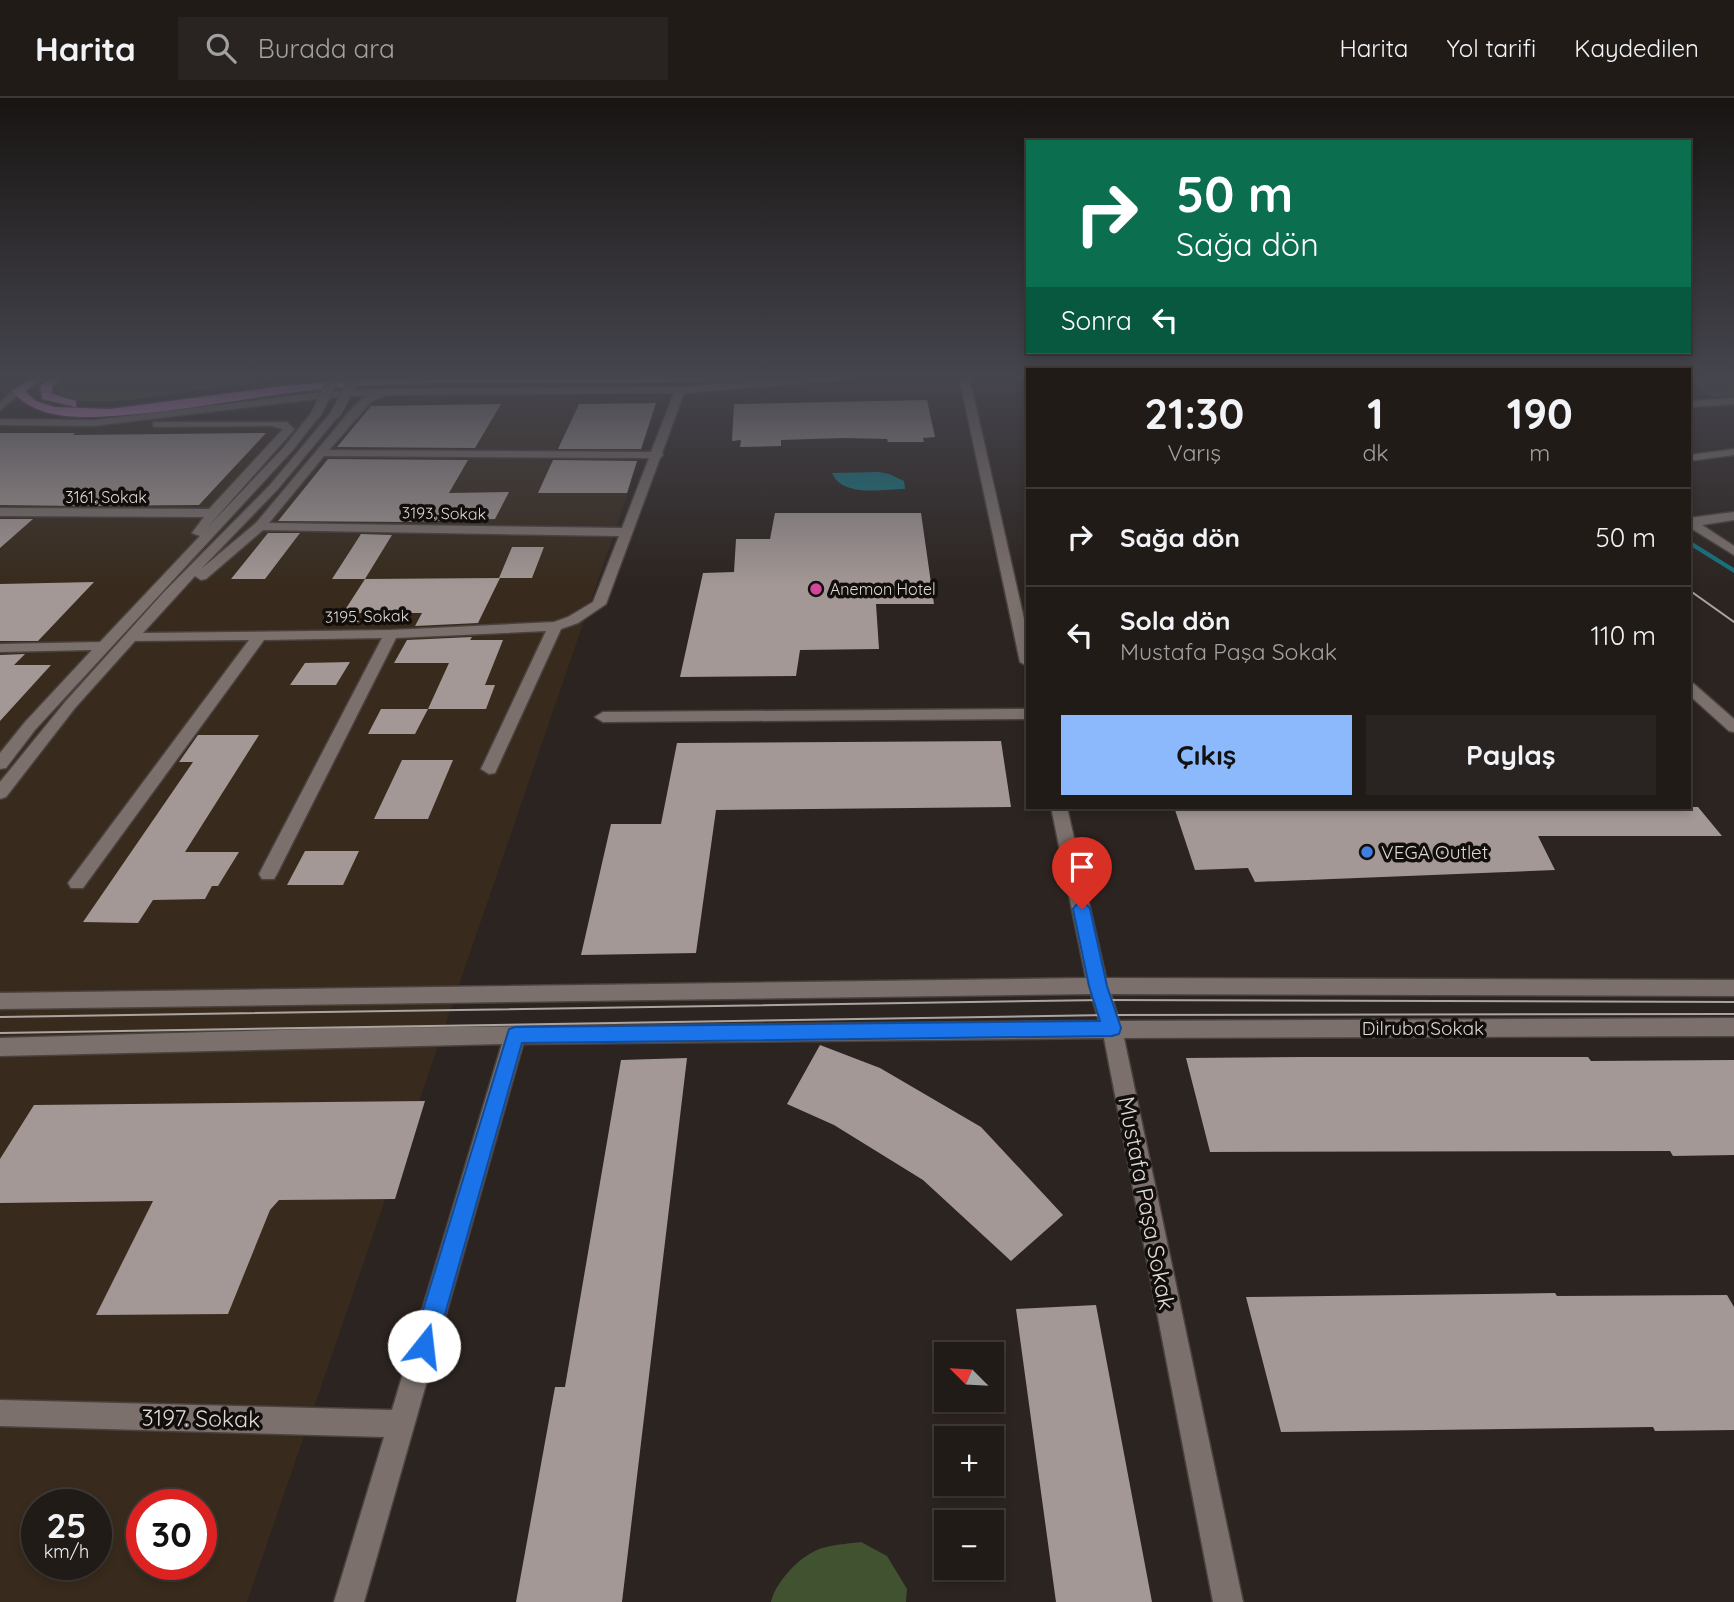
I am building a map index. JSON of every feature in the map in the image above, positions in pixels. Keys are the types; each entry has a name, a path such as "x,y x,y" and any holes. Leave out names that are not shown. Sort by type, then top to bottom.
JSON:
{"street":[{"path":"166,577 212,513 273,446"},
{"path":"0,764 30,726 287,446"},
{"path":"0,793 71,705 168,596 265,497 307,446"},
{"path":"168,596 209,572 260,526 327,446"},
{"path":"628,532 660,446"},
{"path":"979,446 1026,657"},
{"path":"1691,458 1734,452"},
{"path":"321,453 657,455"},
{"name":"3161. Sokak","path":"0,512 212,513"},
{"path":"1691,523 1734,516"},
{"path":"1691,524 1734,551"},
{"name":"3193. Sokak","path":"260,526 628,532"},
{"name":"3195. Sokak","path":"131,638 391,634 555,626 573,620 599,604 628,532"},
{"path":"489,769 555,626"},
{"path":"268,874 391,634"},
{"path":"77,883 260,635"},
{"path":"0,648 103,646"},
{"path":"1691,690 1734,727"},
{"path":"603,717 1026,714"},
{"name":"Mustafa Paşa Sokak","path":"1059,809 1098,986 1112,1028 1228,1602"},
{"path":"0,1001 1098,986 1734,988"},
{"name":"Dilruba Sokak","path":"0,1047 176,1040 1112,1028 1734,1027"},
{"path":"349,1602 515,1035"},
{"name":"3197. Sokak","path":"0,1413 401,1423"}],"shaded area":[{"path":"0,446 644,446 247,1602 0,1602"}],"green space":[{"path":"861,1542 887,1556 907,1589 906,1602 771,1602 784,1577 807,1555 831,1546"}],"water":[{"path":"879,472 904,481 905,489 854,489 837,481 832,473"}],"building":[{"path":"0,446 254,446 199,505 0,505"},
{"path":"338,446 476,446 475,448"},
{"path":"559,446 642,446 641,449 558,449"},
{"path":"328,459 468,460 449,493 509,492 495,519 405,522 278,521"},
{"path":"553,460 637,461 627,493 538,493"},
{"name":"Anemon Hotel","path":"775,513 921,513 934,604 876,604 879,649 800,650 796,676 680,677 703,573 734,572 736,539 770,539"},
{"path":"0,519 33,519 0,548"},
{"path":"268,533 300,533 265,579 231,579"},
{"path":"361,534 392,535 365,579 332,579"},
{"path":"512,547 544,547 532,578 500,578 478,623 415,626 422,613 343,613 365,579 499,578"},
{"path":"94,582 38,641 0,641 0,584"},
{"path":"472,637 470,640 503,640 485,685 495,685 486,709 428,709 449,663 394,663 407,640"},
{"path":"25,654 14,665 51,665 0,721 0,655"},
{"path":"350,662 336,685 290,685 305,663"},
{"path":"381,709 428,709 415,734 368,734"},
{"path":"198,735 259,735 185,852 239,852 218,886 212,886 205,899 153,900 138,923 83,922 193,762 179,762"},
{"path":"1001,741 1011,807 716,810 696,953 581,955 611,824 661,824 677,743"},
{"path":"402,760 453,760 428,819 374,819"},
{"name":"VEGA Outlet","path":"1698,807 1722,836 1538,836 1555,870 1255,882 1248,868 1195,870 1175,809"},
{"path":"305,851 359,851 343,885 287,885"},
{"path":"820,1045 880,1068 981,1127 1063,1215 1011,1261 923,1180 834,1125 787,1104"},
{"path":"687,1058 622,1602 516,1602 555,1387 565,1387 621,1060"},
{"path":"1186,1058 1734,1060 1734,1155 1673,1156 1670,1151 1210,1152"},
{"path":"425,1101 395,1199 279,1200 270,1210 228,1314 96,1315 153,1201 0,1203 0,1159 34,1105"},
{"path":"1555,1293 1557,1296 1727,1295 1734,1307 1734,1430 1655,1431 1653,1427 1281,1432 1246,1297"},
{"path":"1096,1305 1152,1602 1056,1602 1016,1309"}],"waterway":[{"path":"1691,543 1734,571"}],"tram line":[{"path":"1691,591 1734,622"},
{"path":"0,1017 1103,1000 1734,1002"},
{"path":"0,1033 1108,1015 1734,1014"}],"place":[{"name":"Anemon Hotel","path":"816,589"},
{"name":"VEGA Outlet","path":"1367,852"}],"route":[{"path":"424,1346 515,1035 1112,1028 1098,986 1082,909"}]}
